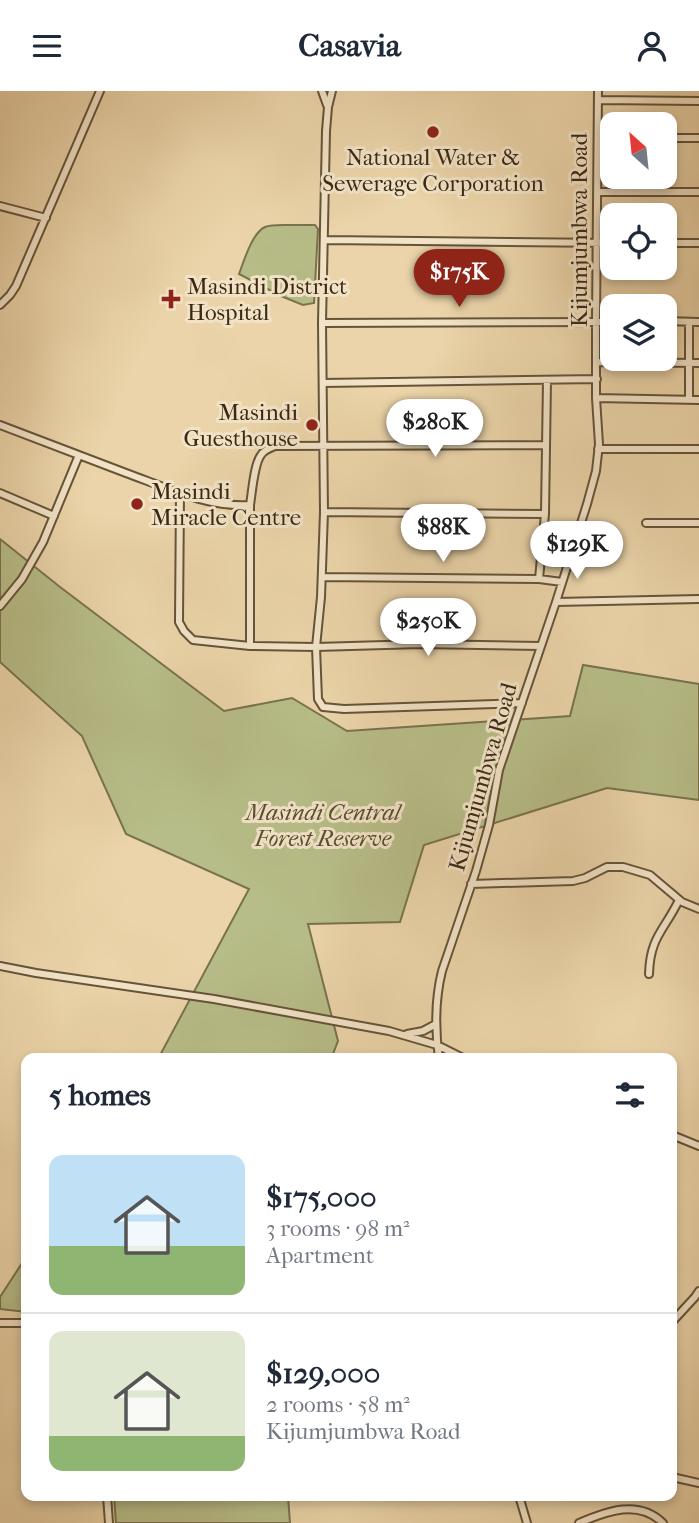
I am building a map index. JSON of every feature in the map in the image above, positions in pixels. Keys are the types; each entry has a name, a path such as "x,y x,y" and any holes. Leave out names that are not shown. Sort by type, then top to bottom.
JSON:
{"street":[{"path":"0,305 16,286 99,91"},
{"path":"322,91 327,107"},
{"path":"332,91 327,107 322,323 324,512 316,647 319,703 323,707 344,709 522,703"},
{"name":"Kijumjumbwa Road","path":"438,1053 436,1024 439,984 489,825 499,770 556,602 596,471 598,91"},
{"path":"598,100 699,101"},
{"path":"677,138 699,138"},
{"path":"597,192 699,192"},
{"path":"0,206 46,218"},
{"path":"324,240 600,242"},
{"path":"677,243 699,243"},
{"path":"322,323 600,322"},
{"path":"677,322 699,322"},
{"path":"689,322 689,400"},
{"path":"596,362 699,363"},
{"path":"323,383 597,380"},
{"path":"539,579 545,515 547,381"},
{"path":"596,398 699,400"},
{"path":"0,425 180,493 228,505 250,505"},
{"path":"250,646 250,505 259,456 266,449 275,446 545,445"},
{"path":"598,449 699,450"},
{"path":"0,605 22,579 43,543 79,455"},
{"path":"0,493 54,516"},
{"path":"180,493 179,622 193,640 250,646 541,646"},
{"path":"324,512 545,515"},
{"path":"646,523 699,523"},
{"path":"322,577 539,579 562,582"},
{"path":"556,602 699,599"},
{"path":"471,884 573,881 616,866 650,875 679,900 699,909"},
{"path":"649,974 656,938 679,900"},
{"path":"0,966 340,1021 405,1035 453,1053"},
{"path":"405,1035 423,1031 436,1024"},
{"path":"677,1137 699,1146"},
{"path":"677,1317 699,1291"},
{"path":"0,1323 21,1324"},
{"path":"677,1478 699,1483"},
{"path":"107,1501 109,1523"},
{"path":"520,1501 527,1523"},
{"path":"579,1523 610,1512 634,1509 648,1512 663,1523"}],"green space":[{"path":"283,225 315,225 318,229 314,303 303,305 239,274 249,248 260,230"},
{"name":"Masindi Central Forest Reserve","path":"0,539 224,711 292,698 347,731 570,716 583,665 699,684 699,800 607,788 424,845 400,922 308,924 338,1041 333,1053 161,1053 249,889 126,834 82,736 0,662"},
{"path":"21,1265 21,1311 0,1309 0,1297"},
{"path":"114,1501 288,1501 290,1523 116,1523"}],"place":[{"name":"National Water & Sewerage Corporation","path":"433,132"},
{"name":"Masindi District Hospital","path":"171,299"},
{"name":"Masindi Guesthouse","path":"312,425"},
{"name":"Masindi Miracle Centre","path":"137,504"}]}
